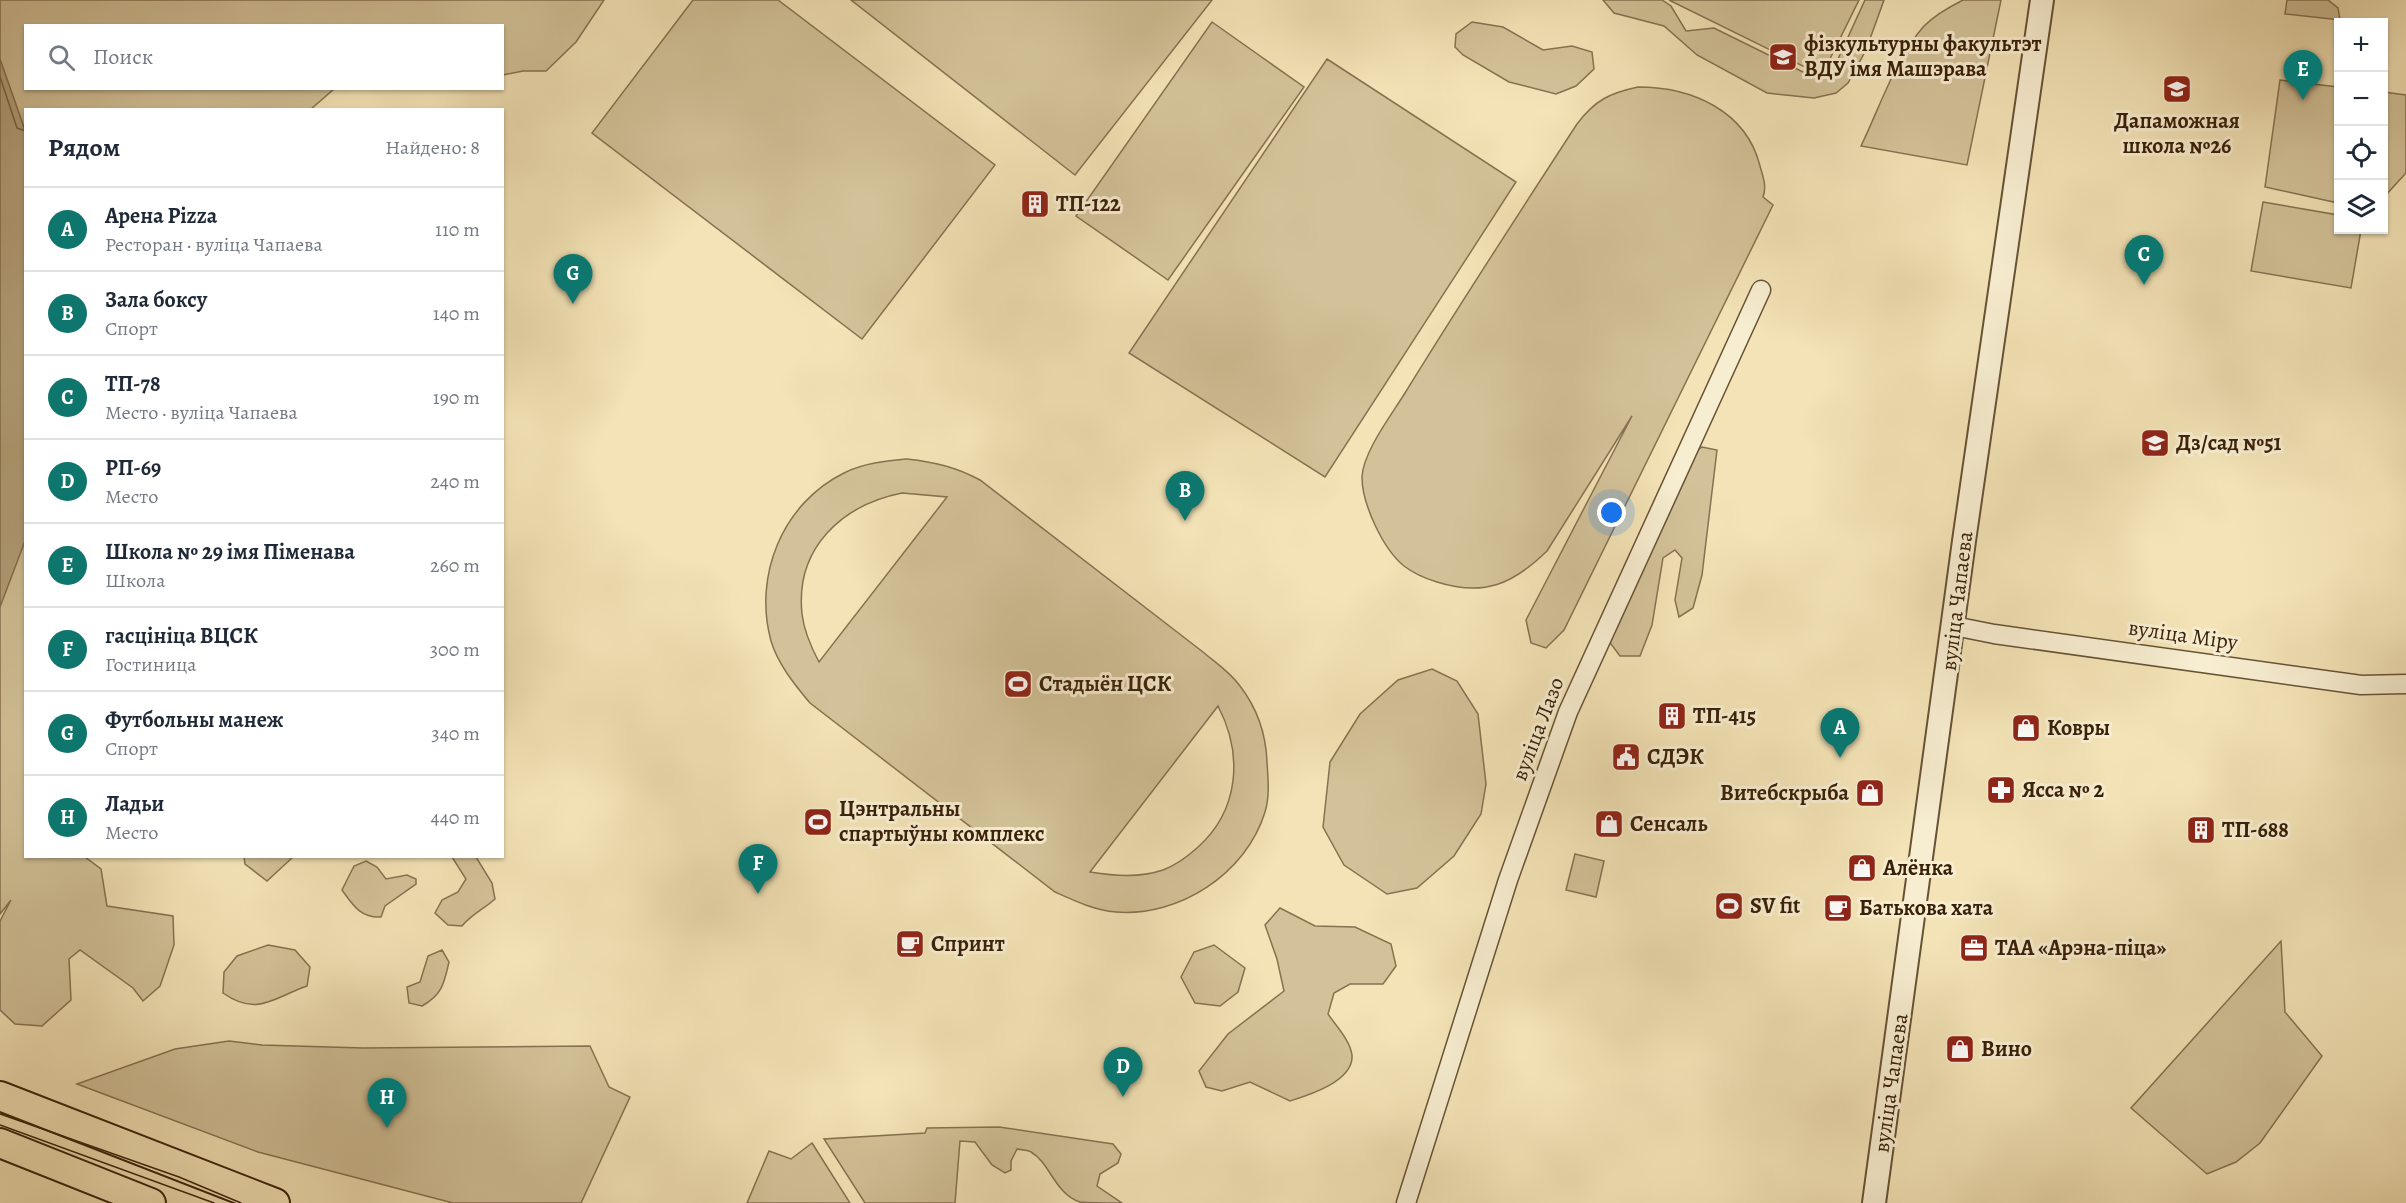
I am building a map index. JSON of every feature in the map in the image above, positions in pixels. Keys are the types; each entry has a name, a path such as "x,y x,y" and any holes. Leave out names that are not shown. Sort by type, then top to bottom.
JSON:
{"main road":[{"path":"0,1096 239,1197 275,1203"},
{"path":"7,1146 152,1203"}],"street":[{"name":"вуліца Чапаева","path":"1874,1203 2005,250 2042,0"},
{"name":"вуліца Лазо","path":"1406,1203 1504,891 1568,712 1761,290"},
{"name":"вуліца Міру","path":"1954,626 1994,634 2361,685 2406,684"}],"shaded area":[{"path":"0,0 604,0 576,42 546,71 523,71 504,75 504,24 24,24 24,90 333,90 312,108 24,108 24,858 86,858 101,869 107,906 173,916 174,945 160,986 143,1001 133,988 80,950 69,959 71,1000 42,1026 15,1024 0,1010 0,921 11,900 0,914"},
{"path":"693,0 778,0 995,165 862,339 592,133"},
{"path":"851,0 1212,0 1075,175"},
{"name":"фізкультурны факультэт ВДУ імя Машэрава","path":"1603,0 1662,0 1671,6 1686,31 1714,28 1815,78 1819,74 1669,0 1859,0 1824,71 1837,61 1865,0 1884,0 1866,50 1848,83 1836,93 1814,98 1767,93 1697,55 1664,26 1614,13"},
{"path":"1963,0 2001,0 1967,165 1861,146 1896,68 1914,39 1933,18"},
{"path":"2287,0 2328,0 2338,8 2340,18 2334,19 2285,14"},
{"path":"1212,22 1304,87 1168,280 1076,216"},
{"path":"1472,22 1503,27 1543,50 1572,46 1592,52 1594,69 1576,86 1556,94 1509,82 1463,55 1455,47 1456,34"},
{"path":"1327,59 1516,182 1325,477 1129,353"},
{"path":"2280,80 2334,87 2334,202 2265,187"},
{"path":"1638,87 1677,91 1696,97 1729,116 1753,147 1764,182 1763,197 1773,205 1564,630 1546,648 1531,643 1526,620 1632,416 1547,551 1522,572 1497,584 1469,588 1454,586 1420,576 1404,566 1389,549 1375,525 1366,500 1362,477 1367,456 1386,422 1577,124 1597,103 1619,92"},
{"path":"2388,93 2406,95 2406,173 2388,193"},
{"path":"2263,202 2334,214 2334,234 2360,234 2351,288 2251,271"},
{"path":"1702,447 1717,450 1702,575 1693,608 1679,617 1675,600 1682,558 1675,550 1663,558 1652,625 1640,656 1620,656 1608,640 1694,452"},
{"name":"Стадыён ЦСК","path":"907,459 945,466 980,480 1203,652 1227,672 1246,694 1260,722 1265,742 1267,806 1256,834 1243,854 1207,887 1186,899 1140,912 1100,909 1055,892 810,703 792,681 774,649 766,616 766,591 770,567 789,522 804,503 823,486 844,473 875,463","holes":["902,493 947,497 819,662 808,639 802,614 802,590 806,569 815,550 827,533 842,519 880,499","1218,706 1231,743 1234,762 1233,781 1222,817 1211,833 1189,855 1163,870 1127,876 1090,872"]},
{"path":"1432,669 1457,681 1478,714 1486,784 1481,814 1454,856 1417,888 1387,894 1344,865 1323,827 1330,762 1360,714 1398,680"},
{"path":"1575,854 1604,861 1596,897 1566,890"},
{"path":"244,858 292,858 267,881 245,864"},
{"path":"453,858 477,858 492,883 495,899 462,926 448,925 435,913 442,900 458,892 466,879"},
{"path":"366,861 377,867 386,879 407,875 416,879 416,884 385,906 381,917 362,913 342,890 354,866"},
{"path":"1280,908 1315,926 1355,927 1391,944 1396,966 1383,984 1350,984 1334,993 1328,1014 1346,1039 1352,1055 1351,1064 1346,1072 1329,1086 1290,1101 1250,1082 1222,1091 1206,1087 1199,1071 1228,1034 1284,991 1277,959 1265,925"},
{"path":"2281,941 2285,1012 2322,1056 2260,1143 2236,1162 2207,1174 2131,1108"},
{"path":"268,945 295,950 310,967 307,986 274,1000 256,1004 246,1004 223,993 224,972 237,956"},
{"path":"1214,945 1245,968 1238,992 1220,1006 1195,1003 1181,977 1194,952"},
{"path":"442,950 449,962 438,993 422,1006 409,1003 407,987 420,982 428,956"},
{"path":"229,1041 262,1045 363,1048 590,1046 609,1087 630,1097 581,1203 453,1203 258,1152 77,1084 175,1049"},
{"path":"999,1127 1113,1144 1121,1154 1118,1163 1100,1174 1097,1186 1122,1203 1080,1202 1071,1198 1059,1186 1038,1157 1030,1151 1017,1149 1011,1161 1011,1170 1005,1173 992,1165 975,1142 960,1141 955,1203 865,1203 824,1139 925,1133 927,1128"},
{"path":"812,1143 850,1203 747,1203 769,1151 791,1159"}],"water":[{"path":"0,59 24,127 24,544 0,607"}],"tram line":[{"path":"0,1114 179,1177 241,1203"},
{"path":"0,1125 214,1203"}],"place":[{"name":"фізкультурны факультэт ВДУ імя Машэрава","path":"1783,57"},
{"name":"Дапаможная школа №26","path":"2177,89"},
{"name":"Школа № 29 імя Піменава","path":"2303,100"},
{"name":"ТП-122","path":"1035,204"},
{"name":"ТП-78","path":"2144,285"},
{"name":"Футбольны манеж","path":"573,304"},
{"name":"Дз/сад №51","path":"2155,443"},
{"name":"Зала боксу","path":"1185,521"},
{"name":"Стадыён ЦСК","path":"1018,684"},
{"name":"ТП-415","path":"1672,716"},
{"name":"Ковры","path":"2026,728"},
{"name":"СДЭК","path":"1626,757"},
{"name":"Арена Pizza","path":"1840,758"},
{"name":"Ясса № 2","path":"2001,790"},
{"name":"Витебскрыба","path":"1870,793"},
{"name":"Цэнтральны спартыўны комплекс","path":"818,822"},
{"name":"Сенсаль","path":"1609,824"},
{"name":"ТП-688","path":"2201,830"},
{"name":"Алёнка","path":"1862,868"},
{"name":"гасцініца ВЦСК","path":"758,894"},
{"name":"SV fit","path":"1729,906"},
{"name":"Батькова хата","path":"1838,908"},
{"name":"Спринт","path":"910,944"},
{"name":"ТАА «Арэна-піца»","path":"1974,948"},
{"name":"Вино","path":"1960,1049"},
{"name":"РП-69","path":"1123,1097"},
{"name":"Ладьи","path":"387,1128"}]}
